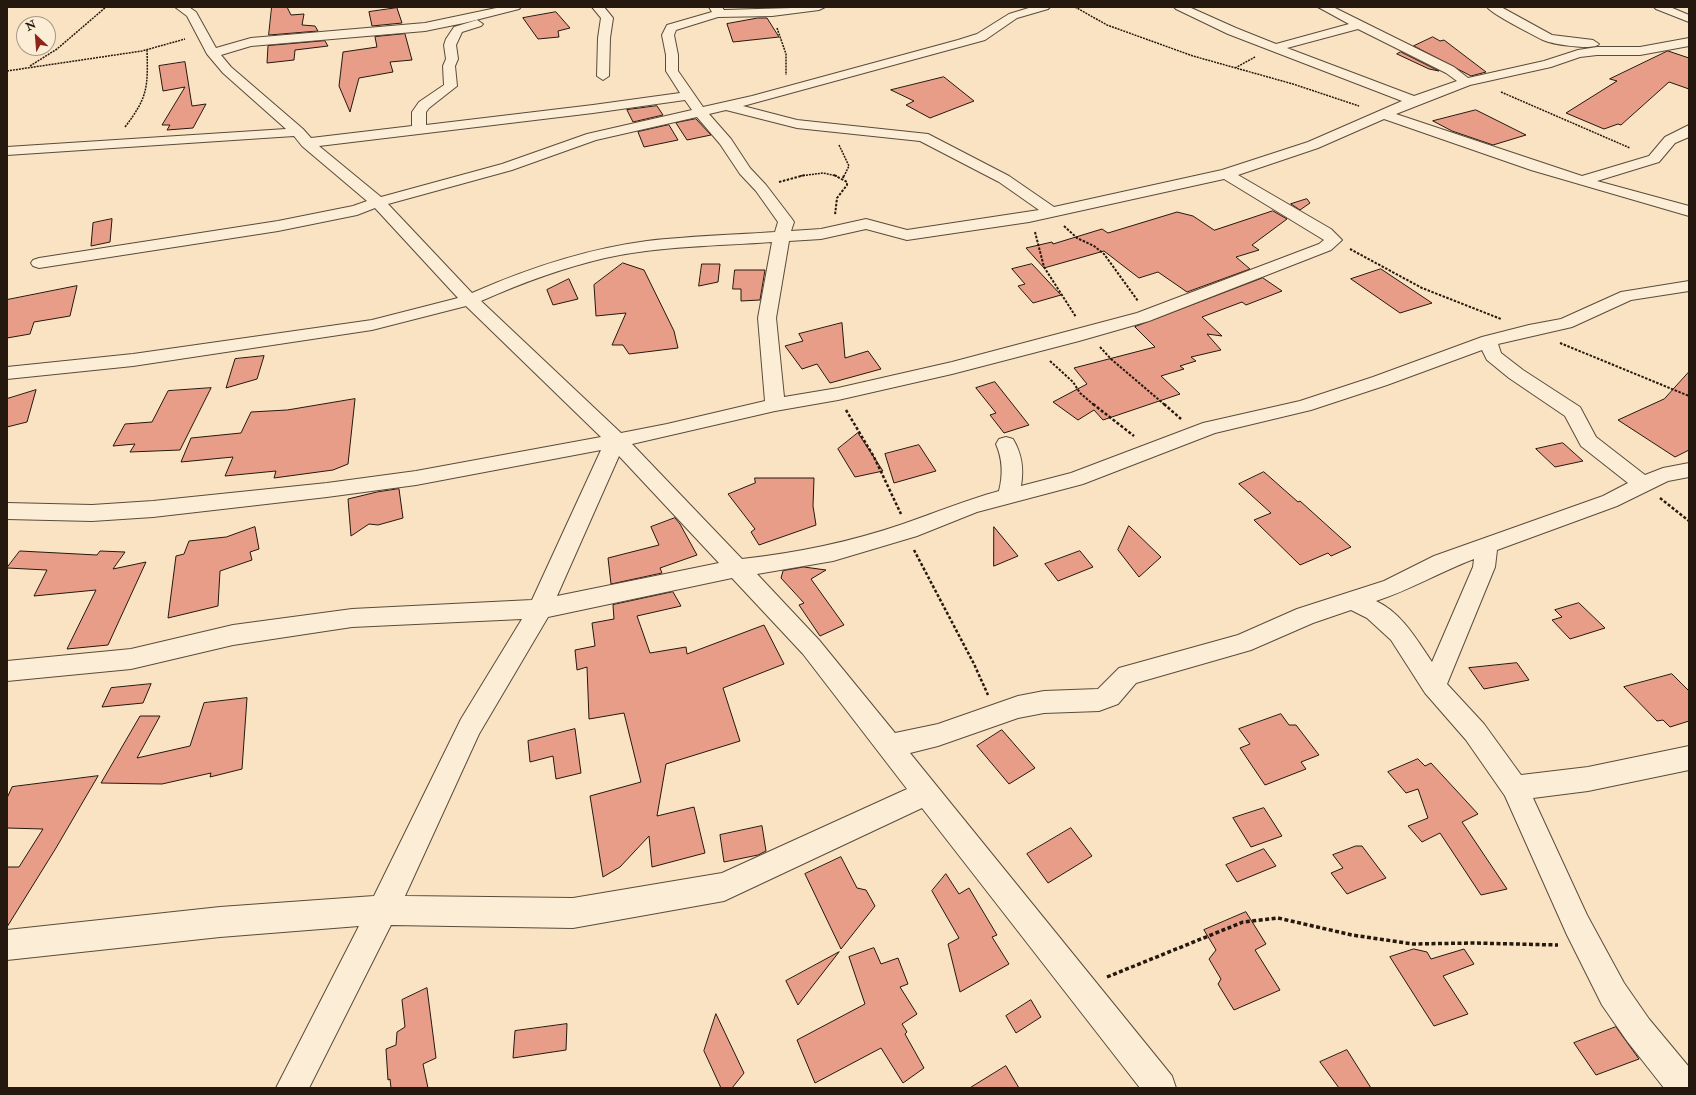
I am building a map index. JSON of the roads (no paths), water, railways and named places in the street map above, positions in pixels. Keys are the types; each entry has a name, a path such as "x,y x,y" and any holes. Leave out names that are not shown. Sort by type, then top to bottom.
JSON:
{"street":[{"path":"182,7 192,14 227,70 302,138 378,202 470,300 616,440 811,647 1082,987 1160,1088"},
{"path":"209,40 238,45 279,39 425,27 464,20 515,7"},
{"path":"419,128 419,112 424,106 451,86 449,66 452,59 450,45 454,34 458,30 508,14 521,7"},
{"path":"598,7 607,18 604,38 603,76"},
{"path":"775,405 767,318 782,236 786,222 745,171 726,142 700,112 672,71 672,55 668,35 671,28 716,11 772,13 819,7"},
{"path":"39,263 278,226 357,210 378,202 464,180 592,137 784,92 981,37 1013,16 1044,7"},
{"path":"1180,7 1275,48 1414,101"},
{"path":"1324,7 1470,81"},
{"path":"1494,7 1542,36 1562,41 1638,46 1681,40 1689,36"},
{"path":"1660,7 1689,19"},
{"path":"1275,48 1317,35 1359,25"},
{"path":"235,33 279,39"},
{"path":"7,373 132,360 314,334 372,324 470,300 522,277 558,265 606,253 648,246 820,234 866,224 907,234 1029,217 1226,174 1313,145 1414,101 1470,81 1547,64 1578,54 1597,51 1640,51 1689,42"},
{"path":"7,151 113,143 209,139 302,138 570,114 688,96"},
{"path":"727,106 774,119 829,127 923,137 1004,179 1051,212"},
{"path":"1386,114 1441,135 1582,181 1689,211"},
{"path":"1582,181 1654,159 1670,140 1684,134 1689,129"},
{"path":"7,511 92,513 153,509 327,490 416,478 667,431 775,405 838,394 1032,348 1088,333 1143,316 1325,247 1334,240 1326,232 1226,174"},
{"path":"7,671 131,659 233,635 352,618 540,609 738,568 781,563 833,553 909,530 972,506 1076,479 1222,425 1304,406 1380,381 1488,341 1529,330 1566,323 1627,296 1689,286"},
{"path":"1488,341 1493,356 1516,374 1572,412 1588,441 1644,485"},
{"path":"292,1088 384,910 470,727 540,609 616,440"},
{"path":"1006,444 1013,460 1013,469 1008,496"},
{"path":"889,746 938,735 1018,707 1044,702 1099,700 1109,696 1118,684 1128,675 1242,643 1305,616 1392,587 1442,562 1486,545 1610,502 1663,475 1689,470"},
{"path":"1434,686 1484,567 1486,545"},
{"path":"1351,600 1375,611 1389,622 1399,633 1434,686 1474,732 1515,788 1577,925 1613,994 1638,1030 1685,1088"},
{"path":"1515,788 1588,779 1689,758"},
{"path":"7,945 220,922 384,910 573,913 724,887 927,794"}]}
